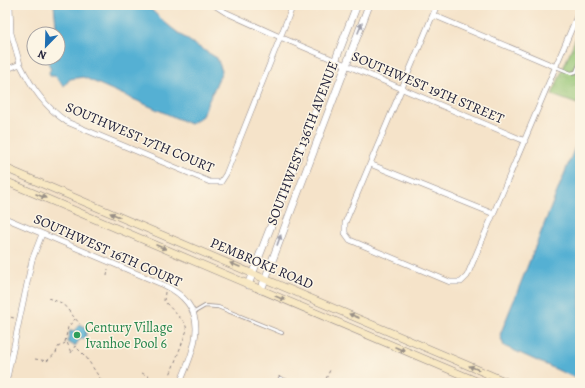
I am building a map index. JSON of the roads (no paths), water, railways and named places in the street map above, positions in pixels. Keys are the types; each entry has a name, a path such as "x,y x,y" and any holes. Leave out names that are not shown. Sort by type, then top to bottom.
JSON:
{"main road":[{"name":"PEMBROKE ROAD","path":"5,168 509,383"},
{"name":"PEMBROKE ROAD","path":"5,181 481,383"}],"street":[{"name":"SOUTHWEST 17TH COURT","path":"10,5 11,33 20,64 32,88 53,113 67,122 210,182 220,182 226,174 280,37"},
{"name":"SOUTHWEST 19TH STREET","path":"214,5 280,37 525,141"},
{"path":"280,37 293,5"},
{"name":"SOUTHWEST 136TH AVENUE","path":"248,285 357,5"},
{"name":"SOUTHWEST 136TH AVENUE","path":"261,290 369,5"},
{"path":"438,5 345,223 345,233 350,240 450,282 461,282 467,276 556,67 578,22 580,9"},
{"path":"433,15 556,67"},
{"path":"5,70 20,64"},
{"path":"370,164 494,214"},
{"name":"SOUTHWEST 16TH COURT","path":"5,218 172,288 183,297 193,312"},
{"path":"6,383 32,260 42,234"},
{"path":"180,383 195,343 197,328 193,312"}],"lane":[{"path":"556,67 571,73 576,72 580,62"},
{"path":"193,312 205,306 218,307 282,333"},
{"path":"278,383 280,378 292,383"}],"water":[{"path":"54,5 147,5 180,34 217,58 222,71 202,116 190,124 83,77 70,79 64,86 55,76 50,76 49,72 51,69 50,66 66,66 66,26 56,25"},
{"path":"575,147 580,148 580,380 504,346 500,335"},
{"name":"Century Village Ivanhoe Pool 6","path":"80,324 87,328 85,339 80,339 75,346 67,342 70,331 74,331"}],"place":[{"name":"Century Village Ivanhoe Pool 6","path":"77,335"}]}
